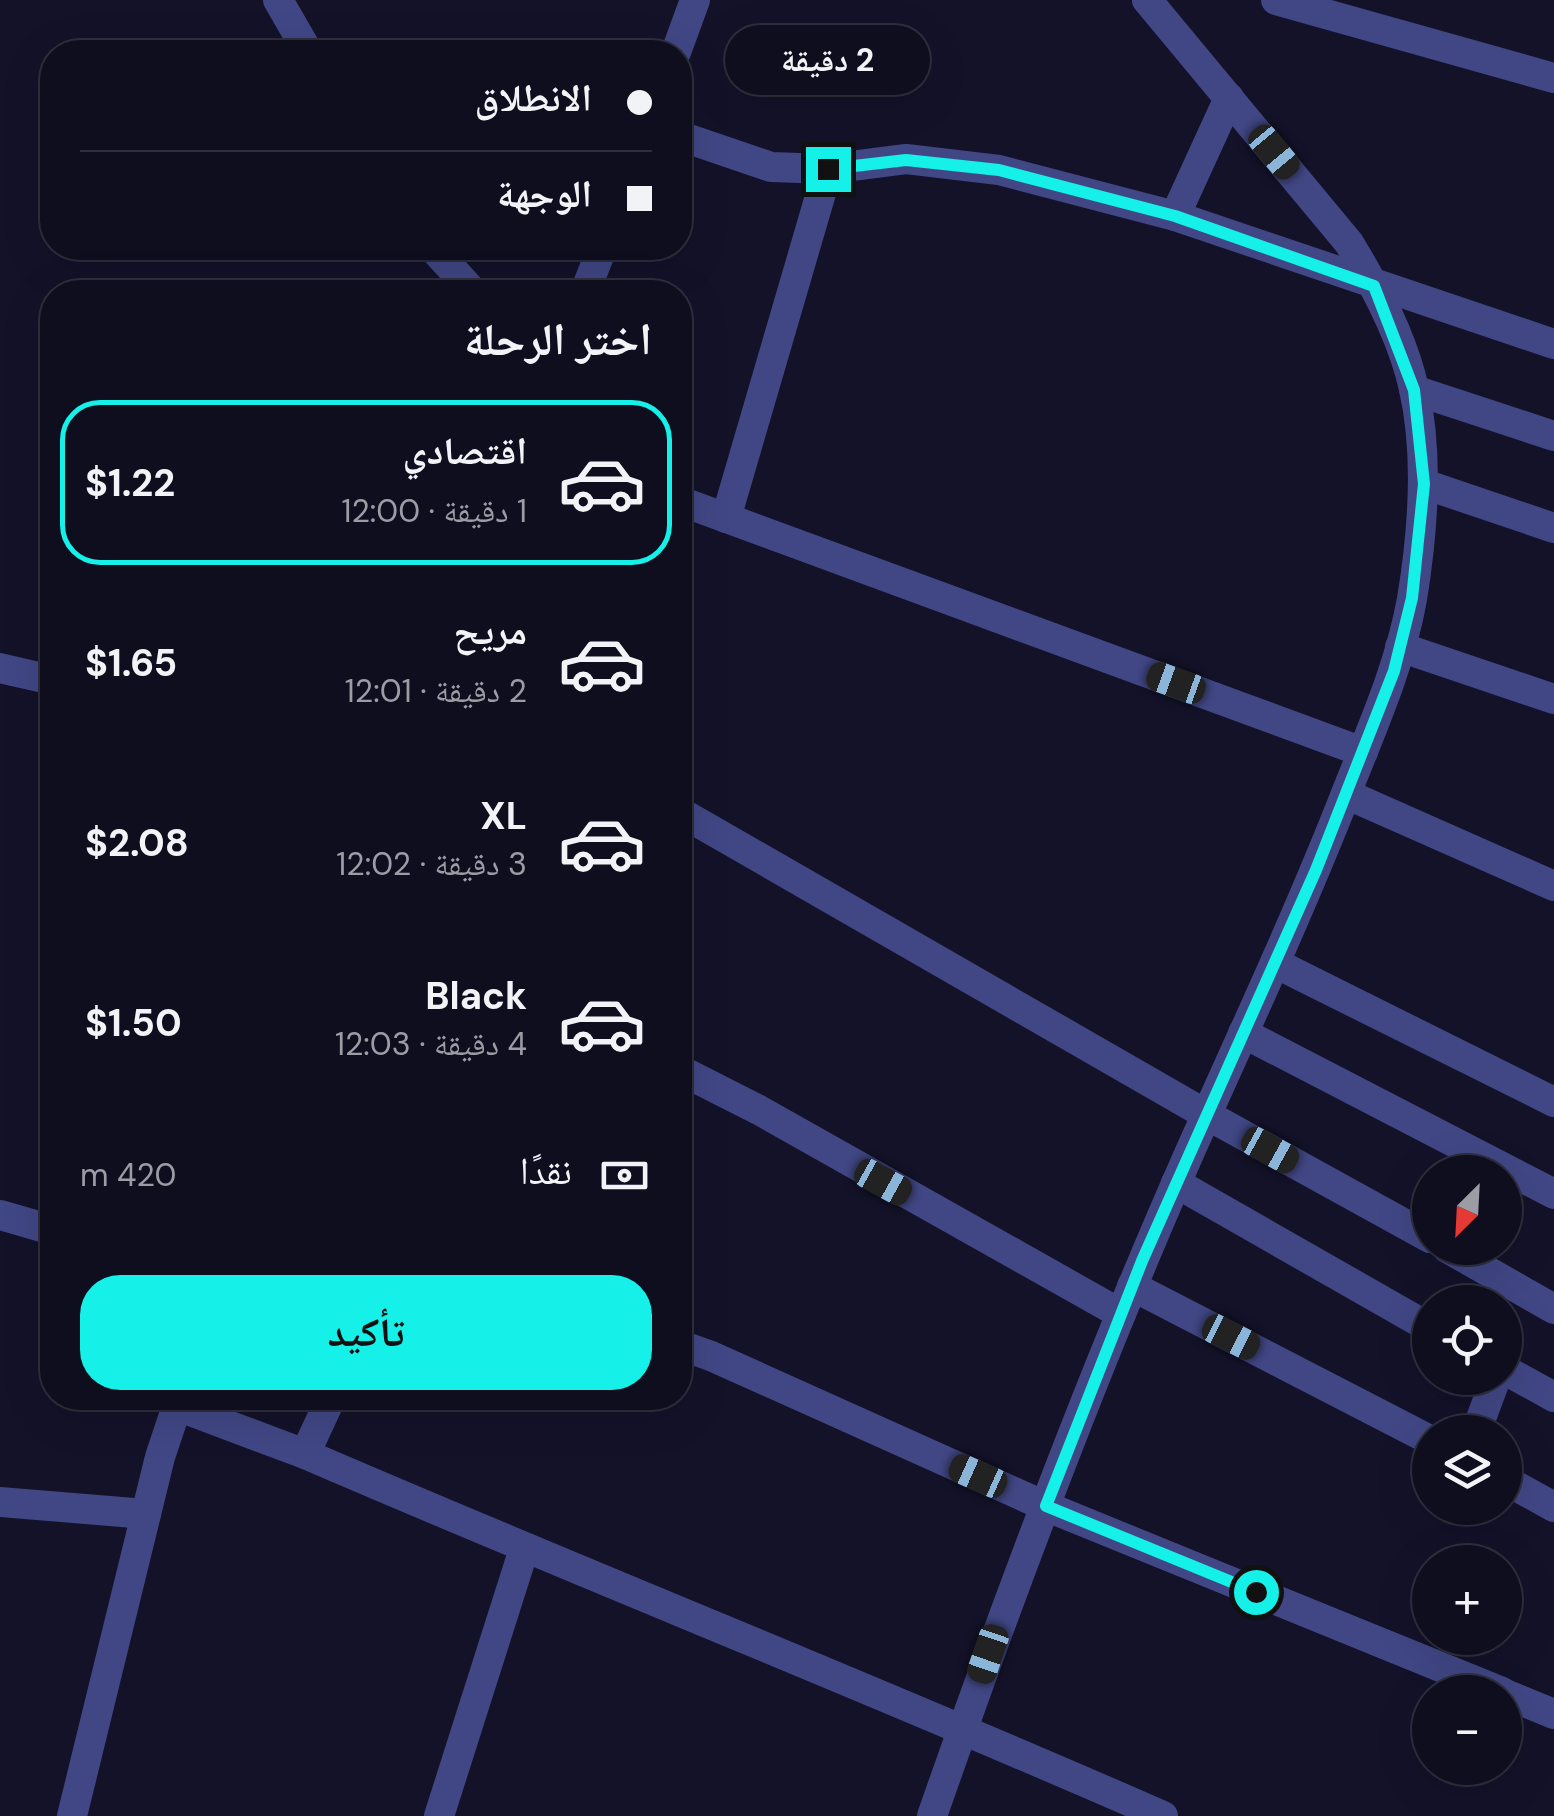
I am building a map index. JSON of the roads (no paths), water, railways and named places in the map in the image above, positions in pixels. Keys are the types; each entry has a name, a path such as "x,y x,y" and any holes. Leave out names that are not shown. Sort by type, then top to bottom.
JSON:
{"street":[{"path":"278,0 301,40"},
{"path":"680,40 695,0"},
{"path":"932,1816 1126,1300 1363,752 1400,647 1412,598 1424,484 1414,390 1374,286 1348,243 1148,0"},
{"path":"1276,0 1554,78"},
{"path":"1175,216 1230,98"},
{"path":"692,140 771,168 828,169 906,160 999,170 1175,216 1554,344"},
{"path":"726,518 828,169"},
{"path":"444,260 462,280"},
{"path":"1414,390 1554,436"},
{"path":"1424,484 1554,528"},
{"path":"692,505 1363,752"},
{"path":"1400,647 1554,700"},
{"path":"0,668 40,677"},
{"path":"1346,794 1554,886"},
{"path":"692,819 1207,1115 1412,1227"},
{"path":"1274,963 1554,1102"},
{"path":"1244,1033 1456,1155"},
{"path":"692,1076 1126,1300 1412,1432"},
{"path":"1522,1182 1554,1194"},
{"path":"1176,1183 1412,1318"},
{"path":"0,1215 40,1227"},
{"path":"1477,1265 1554,1309"},
{"path":"692,1349 1046,1506 1460,1675"},
{"path":"1522,1379 1554,1397"},
{"path":"72,1816 175,1410"},
{"path":"197,1410 963,1728 1164,1816"},
{"path":"305,1454 325,1410"},
{"path":"1522,1489 1554,1507"},
{"path":"0,1502 146,1514"},
{"path":"439,1816 524,1549"},
{"path":"1522,1701 1554,1714"}]}
